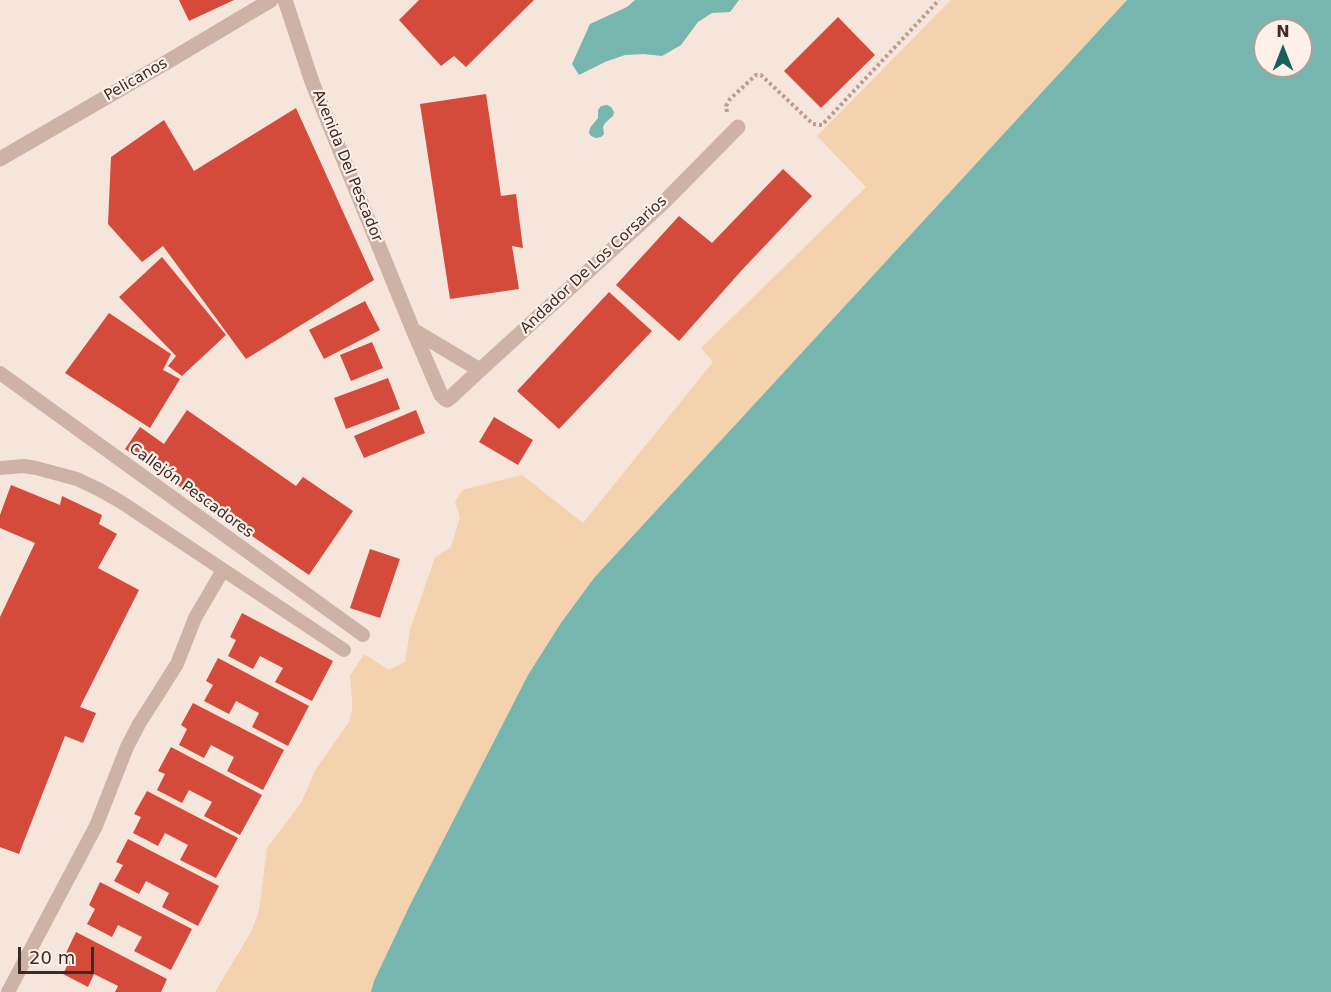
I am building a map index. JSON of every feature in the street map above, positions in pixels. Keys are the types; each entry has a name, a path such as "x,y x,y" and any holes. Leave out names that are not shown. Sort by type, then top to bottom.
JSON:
{"street":[{"name":"Pelicanos","path":"0,159 271,0"},
{"name":"Avenida Del Pescador","path":"285,0 312,82 413,330 441,395 447,400"},
{"name":"Andador De Los Corsarios","path":"447,400 663,203 738,127"},
{"path":"413,330 480,370"}],"lane":[{"name":"Callejón Pescadores","path":"0,373 363,635"},
{"path":"0,468 24,466 36,468 77,479 92,486 121,502 344,650"},
{"path":"8,992 96,826 127,747 177,664 195,618 224,570"}],"path":[{"path":"738,127 727,114 726,106 730,99 756,75 761,75 813,124 822,125 939,0"}],"sand":[{"path":"951,0 1127,0 594,578 409,907 371,992 215,992 251,932 257,917 267,848 301,803 316,769 349,722 352,710 350,676 364,654 389,670 405,662 410,630 435,557 451,547 460,517 455,502 462,490 522,475 583,523 713,362 701,348 866,187 817,136"}],"water":[{"path":"635,0 739,0 730,12 712,13 698,22 681,45 662,56 625,55 579,75 572,64 590,24 627,7"},
{"path":"1127,0 1331,0 1331,992 371,992 409,907 528,675 561,623 594,578"},
{"path":"607,105 614,112 603,127 604,134 596,138 591,136 590,128 598,118 598,110 601,106"}],"building":[{"path":"179,0 234,0 189,21"},
{"path":"419,0 534,0 466,67 454,56 441,66 399,20"},
{"path":"838,17 875,55 821,108 784,71"},
{"path":"486,94 501,196 516,194 523,248 512,246 519,289 450,299 420,104"},
{"path":"296,108 374,280 246,359 163,246 142,262 108,224 111,157 164,120 194,171"},
{"path":"783,169 812,196 679,341 616,285 679,216 712,243"},
{"path":"162,257 226,335 182,376 168,366 176,356 119,297"},
{"path":"609,292 652,331 559,429 517,391"},
{"path":"365,301 380,330 324,359 309,330"},
{"path":"109,313 171,354 163,370 180,379 150,428 65,373"},
{"path":"372,342 383,368 351,381 340,355"},
{"path":"388,378 400,409 346,429 334,398"},
{"path":"187,410 296,486 303,477 353,511 309,575 125,449 140,427 164,444"},
{"path":"416,410 425,433 364,458 354,436"},
{"path":"494,417 533,440 518,465 479,442"},
{"path":"11,485 60,505 62,496 102,515 99,524 117,534 98,568 139,590 80,707 96,713 83,743 65,736 19,854 0,847 0,617 35,543 0,528 0,515"},
{"path":"370,549 400,559 380,618 350,608"},
{"path":"242,613 333,661 312,701 275,682 283,668 260,656 253,669 228,656 236,640 230,637"},
{"path":"218,658 309,706 288,746 252,727 259,713 236,701 229,714 204,701 213,685 206,681"},
{"path":"193,703 284,750 263,790 227,771 234,757 211,745 204,758 179,745 187,729 181,725"},
{"path":"171,747 262,795 240,835 204,816 212,802 189,790 182,803 157,790 165,774 158,771"},
{"path":"147,791 238,838 216,878 180,860 188,845 165,833 158,846 133,833 141,817 134,814"},
{"path":"128,839 219,886 198,926 162,907 169,893 146,881 139,894 114,881 123,865 116,862"},
{"path":"100,882 192,929 171,970 134,951 142,937 118,925 112,937 87,924 95,909 89,905"},
{"path":"76,932 167,979 161,992 115,992 118,986 94,974 88,987 63,974 71,958 65,955"}]}
